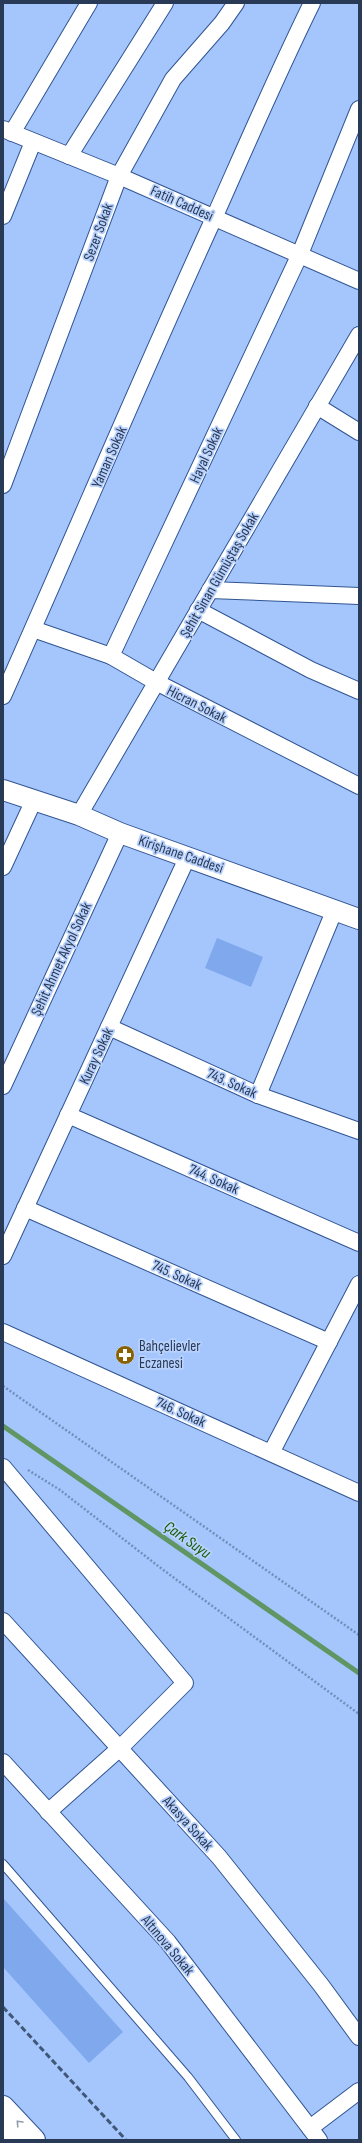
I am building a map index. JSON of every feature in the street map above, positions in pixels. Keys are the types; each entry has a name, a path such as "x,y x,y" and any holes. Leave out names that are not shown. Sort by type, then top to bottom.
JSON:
{"main road":[{"path":"3,2107 34,2140"},
{"path":"3,2133 10,2140"}],"street":[{"path":"7,131 89,3"},
{"path":"69,156 165,3"},
{"name":"Sezer Sokak","path":"3,483 119,176 173,79 222,23 236,3"},
{"name":"Yaman Sokak","path":"3,696 280,66 312,3"},
{"name":"Hayal Sokak","path":"111,656 300,254 359,109"},
{"name":"Fatih Caddesi","path":"7,131 119,176 359,281"},
{"path":"3,216 33,142"},
{"name":"Şehit Sinan Gümüştaş Sokak","path":"79,815 359,335"},
{"path":"317,406 359,432"},
{"path":"210,590 359,596"},
{"path":"198,610 311,670 359,691"},
{"name":"Hicran Sokak","path":"33,629 111,656 156,682 359,786"},
{"name":"Kirişhane Caddesi","path":"3,790 79,815 120,833 359,918"},
{"path":"3,867 34,800"},
{"name":"Şehit Ahmet Akyol Sokak","path":"3,1086 120,833"},
{"name":"Kuray Sokak","path":"3,1256 188,856"},
{"path":"258,1095 335,909"},
{"name":"743. Sokak","path":"109,1027 258,1095 359,1131"},
{"name":"744. Sokak","path":"68,1115 359,1243"},
{"name":"745. Sokak","path":"25,1208 329,1342"},
{"path":"271,1453 359,1284"},
{"name":"746. Sokak","path":"3,1332 359,1493"},
{"path":"3,1467 185,1683 120,1748 48,1812"},
{"name":"Akasya Sokak","path":"3,1621 219,1857 321,1985 359,2037"},
{"name":"Altınova Sokak","path":"3,1762 168,1942 314,2134"},
{"path":"314,2134 359,2091"}],"lane":[{"path":"3,1864 188,2077 236,2140"}],"path":[{"path":"3,1386 359,1635"},
{"path":"22,1466 60,1490 162,1569 359,1714"}],"building":[{"path":"217,938 263,957 251,987 205,968"},
{"path":"3,1898 123,2032 89,2063 3,1967"}],"waterway":[{"name":"Çark Suyu","path":"3,1426 359,1673"}],"railway":[{"path":"3,2007 126,2140"}],"place":[{"name":"Bahçelievler Eczanesi","path":"125,1355"}]}
